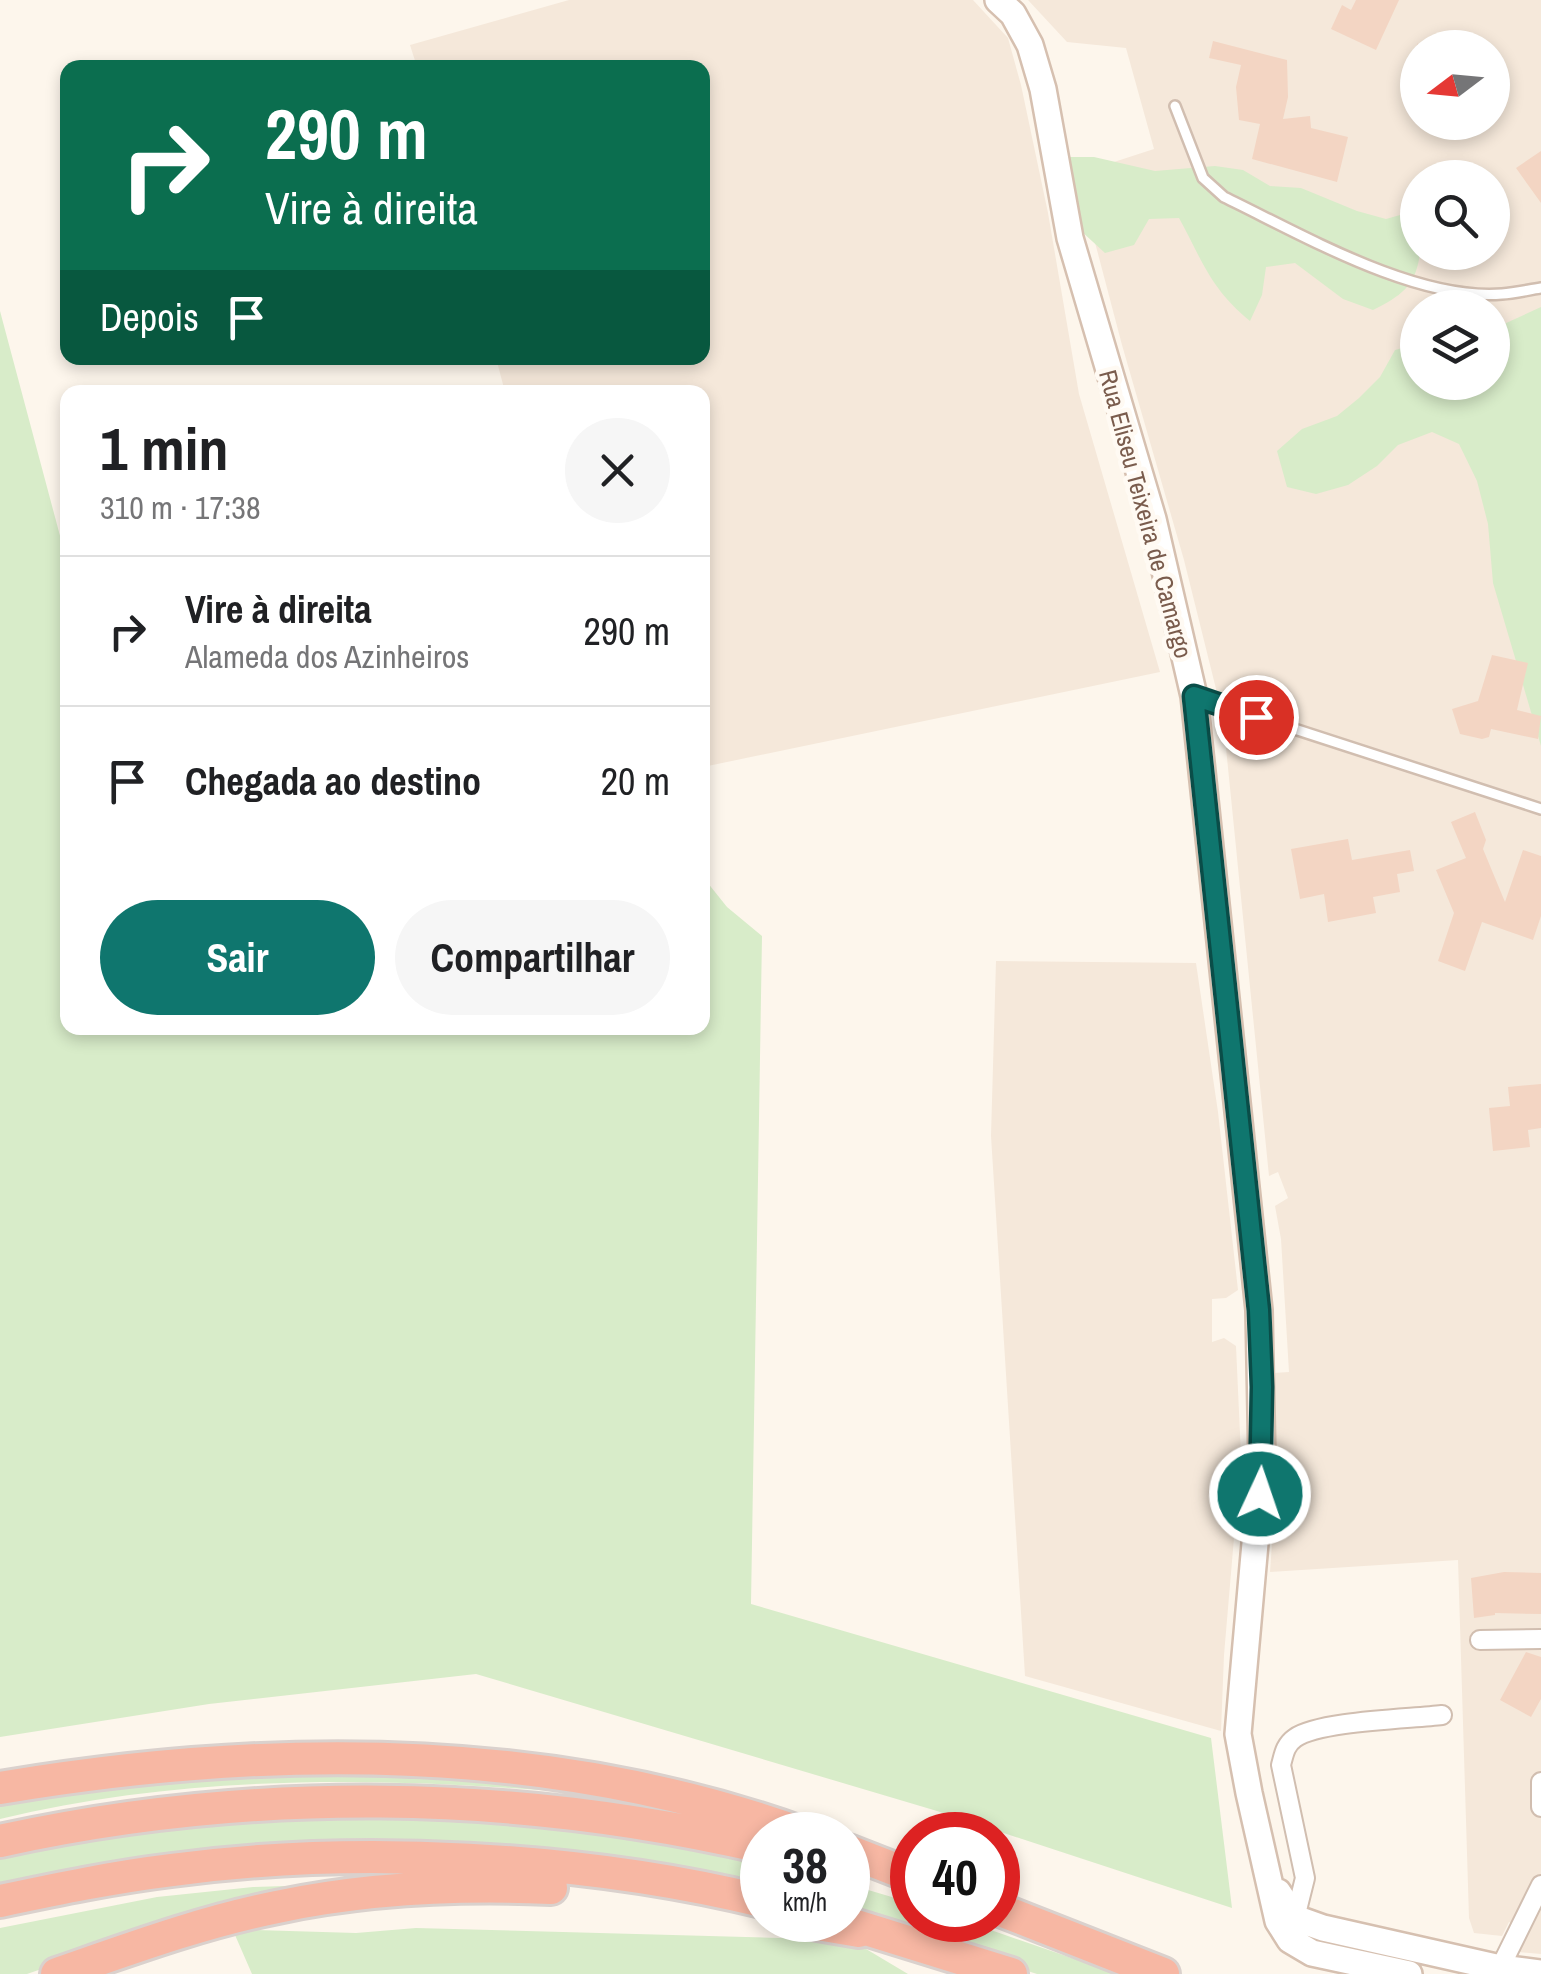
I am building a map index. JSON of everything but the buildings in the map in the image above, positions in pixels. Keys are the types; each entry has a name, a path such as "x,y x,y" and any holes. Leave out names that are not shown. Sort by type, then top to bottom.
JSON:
{"highway":[{"path":"0,1788 188,1762 390,1757 579,1777 740,1815"},
{"path":"0,1841 124,1816 320,1801 456,1804 562,1812 740,1842"},
{"path":"0,1901 176,1869 326,1858 452,1860 564,1868 674,1882 740,1896"},
{"path":"58,1974 176,1934 277,1907 427,1888 528,1887 621,1892 740,1911"},
{"path":"1020,1918 1163,1974"},
{"path":"1020,1929 1154,1974"},
{"path":"870,1930 1010,1974"},
{"path":"870,1933 888,1936"}],"street":[{"name":"Rua Eliseu Teixeira de Camargo","path":"998,0 1013,14 1030,45 1062,153 1074,253 1152,519 1194,696 1259,1310 1262,1465 1238,1734 1278,1921 1290,1940 1312,1953 1412,1965"},
{"path":"1480,1640 1541,1640"},
{"path":"1295,1918 1306,1878 1281,1765 1285,1748 1297,1736 1318,1729 1442,1715"},
{"path":"1541,1782 1541,1807"},
{"path":"1270,1880 1295,1918 1412,1965 1541,1972"},
{"path":"1499,1971 1541,1885"}],"lane":[{"path":"1175,106 1203,178 1224,197 1388,275 1500,294 1541,288"},
{"path":"1194,696 1541,808"}],"shaded area":[{"path":"569,0 973,0 1008,38 1048,213 1079,394 1160,672 710,766 710,385 503,385 498,365 710,365 710,60 415,60 410,45"},
{"path":"1028,0 1541,0 1541,1954 1518,1952 1525,1930 1509,1922 1502,1936 1474,1933 1469,1918 1458,1560 1270,1572 1277,1472 1273,1373 1289,1372 1281,1239 1275,1206 1288,1198 1278,1172 1269,1176 1225,738 1184,560 1077,174 1154,149 1126,48 1067,42"},
{"path":"996,961 1196,963 1238,1290 1226,1298 1212,1299 1212,1342 1224,1338 1236,1346 1241,1456 1221,1731 1025,1676 991,1136"}],"green space":[{"path":"1064,157 1094,157 1155,171 1215,166 1243,170 1270,186 1301,188 1386,219 1400,215 1400,270 1416,270 1405,289 1373,310 1343,299 1295,263 1266,267 1262,295 1250,321 1216,286 1179,218 1149,219 1134,245 1105,253 1080,230"},
{"path":"1541,307 1541,746 1493,583 1488,524 1477,481 1459,444 1432,432 1398,445 1377,466 1348,485 1316,494 1287,487 1277,451 1302,429 1337,416 1359,398 1400,349 1400,400 1510,400 1510,321"},
{"path":"0,311 60,536 60,1035 710,1035 710,886 727,907 762,936 751,1604 1211,1738 1232,1908 1020,1838 1020,1812 940,1812 476,1674 209,1704 0,1737"},
{"path":"430,1769 579,1793 361,1782 216,1786 71,1804 0,1819 0,1798 83,1784"},
{"path":"417,1815 610,1831 740,1857 740,1888 556,1858 0,1891 0,1854 74,1840 240,1819"},
{"path":"378,1883 166,1926 27,1974 0,1974 0,1928 157,1897 253,1887"},
{"path":"870,1891 890,1896 890,1927 870,1920"},
{"path":"416,1928 740,1937 740,1942 854,1942 908,1974 252,1974 235,1935 256,1930 356,1933"},
{"path":"1020,1940 1118,1974 1037,1974 938,1942"}],"route":[{"path":"1256,717 1194,696 1259,1310 1260,1494"}]}
